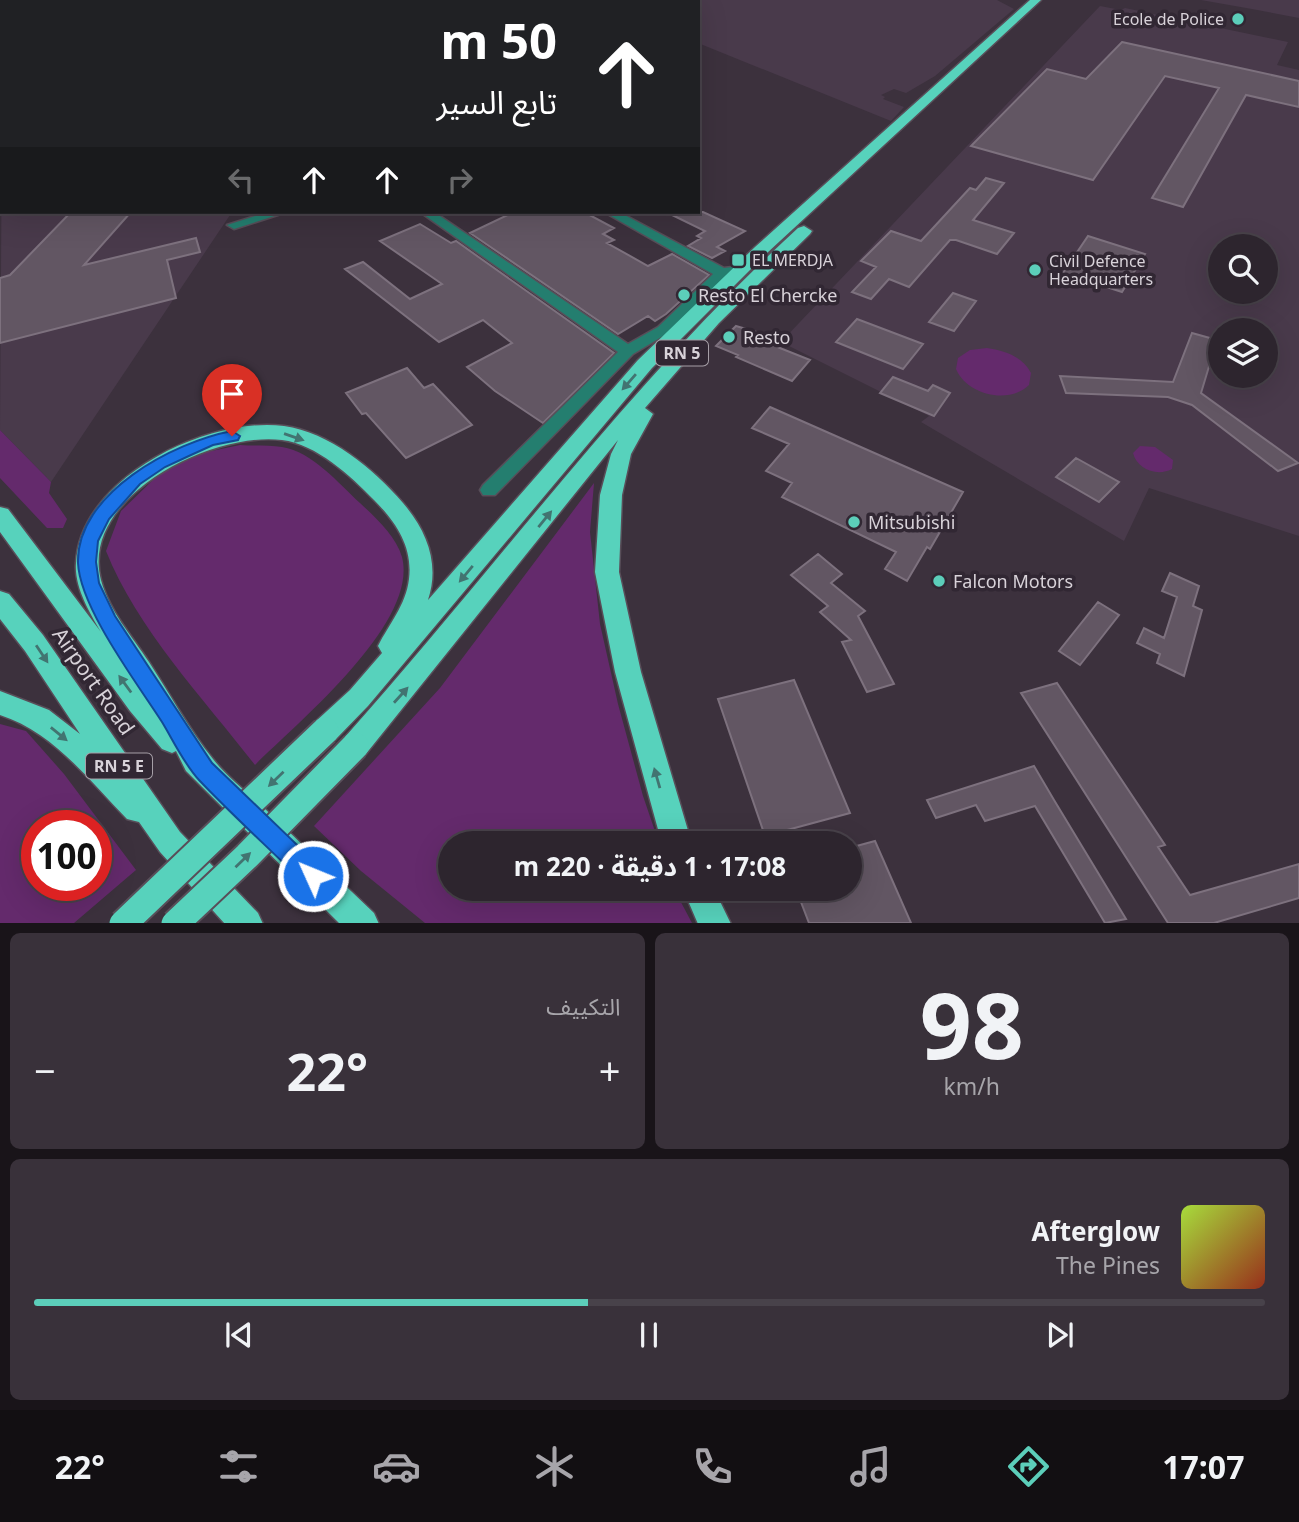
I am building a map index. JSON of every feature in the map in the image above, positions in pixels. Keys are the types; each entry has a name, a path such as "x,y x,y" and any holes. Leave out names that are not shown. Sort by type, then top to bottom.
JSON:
{"highway":[{"name":"RN 5","path":"123,923 359,698 645,364 732,272 1036,0"},
{"name":"RN 5","path":"175,923 247,856 355,746 417,677 657,381 748,284 1050,0"},
{"path":"657,381 621,454 611,495 607,572 628,672 673,831"},
{"path":"204,770 108,621 90,583 87,562 89,541 103,515 135,480 168,459 210,441 259,433 284,433 329,453 354,470 396,511 412,533 419,552 421,577 417,597 407,620 359,698"},
{"name":"Airport Road","path":"0,515 139,703 204,770 363,923"},
{"name":"Airport Road","path":"0,601 34,643 170,842 247,923"},
{"path":"0,703 20,707 59,732 170,842"},
{"path":"704,901 715,923"}],"street":[{"path":"234,225 274,214"},
{"path":"429,214 628,351"},
{"path":"489,490 628,351 663,330 732,272 614,214"}],"shaded area":[{"path":"700,0 997,0 1014,9 935,76 906,93 894,89 881,95 885,97 883,99 904,107 891,121 700,44"},
{"path":"1201,0 1299,0 1299,18 1252,9"},
{"name":"Civil Defence Headquarters","path":"1100,6 1121,10 1125,8 1288,42 1277,65 1299,70 1299,536 1149,488 1124,541 921,422 929,416 781,342"},
{"path":"1,214 231,214 51,482 0,430"},
{"path":"987,348 1006,353 1023,362 1031,373 1029,385 1011,395 1000,396 979,391 961,378 956,369 958,358 970,350"},
{"path":"0,430 51,482 49,493 67,519 63,528 47,528 0,478"},
{"path":"240,445 282,447 315,462 379,521 395,542 402,557 402,583 392,611 374,640 325,698 255,765 153,636 119,580 106,551 121,511 158,475 197,454"},
{"path":"1140,446 1155,447 1173,460 1172,469 1154,472 1143,467 1133,453"},
{"path":"594,483 590,532 600,624 618,704 655,831 438,831 438,901 680,901 692,923 425,923 361,871 314,826 440,688"},
{"path":"0,724 26,731 91,810 21,810 21,901 100,901 74,923 0,923"},
{"path":"112,838 136,870 112,891"}],"building":[{"path":"1122,42 1299,81 1299,107 1246,95 1183,207 1152,198 1219,88 1165,76 1093,180 971,146 1047,69 1086,79"},
{"path":"986,178 1004,183 973,220 1014,233 997,254 950,240 909,287 889,279 871,299 852,292 876,267 861,261 891,231 921,241 970,188 976,190"},
{"path":"703,212 745,231 717,247 725,251 712,258 688,246 701,238 697,236 705,231 670,214"},
{"path":"69,214 129,214 84,265 196,238 200,252 167,260 176,298 0,343 0,278 10,275"},
{"path":"510,214 588,214 614,228 603,234 614,240 607,243 648,266 672,254 709,275 666,314 655,321 648,316 618,334 470,233"},
{"path":"420,224 451,243 456,241 614,353 543,423 495,391 467,367 512,343 483,320 439,342 345,269 363,262 410,299 442,284 380,241"},
{"path":"1088,236 1145,254 1122,292 1063,273"},
{"path":"953,293 976,301 954,331 929,322"},
{"path":"857,319 923,344 903,369 836,342"},
{"path":"736,326 760,333 755,338 810,360 792,381 716,346"},
{"path":"1192,333 1208,337 1208,370 1201,393 1298,463 1278,471 1192,405 1168,397 1066,393 1060,376 1173,382"},
{"path":"407,368 424,388 433,384 472,425 406,458 366,413 362,414 346,393"},
{"path":"893,377 928,391 933,385 950,393 934,416 880,393"},
{"path":"770,407 963,492 930,549 927,547 907,581 885,569 896,552 782,497 792,483 766,471 789,444 752,428"},
{"path":"1076,458 1119,482 1099,502 1056,477"},
{"path":"818,554 842,574 831,583 865,611 858,616 894,684 867,692 842,642 851,640 820,612 828,606 791,575"},
{"path":"1170,573 1199,586 1193,606 1202,610 1184,676 1157,663 1160,654 1137,643 1144,628 1164,638 1177,597 1162,591"},
{"path":"1098,602 1119,615 1080,665 1059,651"},
{"path":"794,680 850,813 783,831 763,831 718,699"},
{"path":"1057,683 1165,845 1158,847 1190,895 1299,864 1299,898 1214,923 1168,923 1021,693"},
{"path":"1034,766 1126,919 1105,923 1035,806 985,821 976,805 936,818 927,800"},
{"path":"875,841 911,923 809,923 801,901 862,901 862,844"}],"place":[{"name":"Ecole de Police","path":"1238,19"},
{"name":"EL MERDJA","path":"738,260"},
{"name":"Civil Defence Headquarters","path":"1035,270"},
{"name":"Resto El Chercke","path":"684,295"},
{"name":"Resto","path":"729,337"},
{"name":"Mitsubishi","path":"854,522"},
{"name":"Falcon Motors","path":"939,581"}],"route":[{"path":"232,436 210,441 159,463 135,480 103,515 89,541 87,562 90,583 108,621 204,770 313,876"}]}
